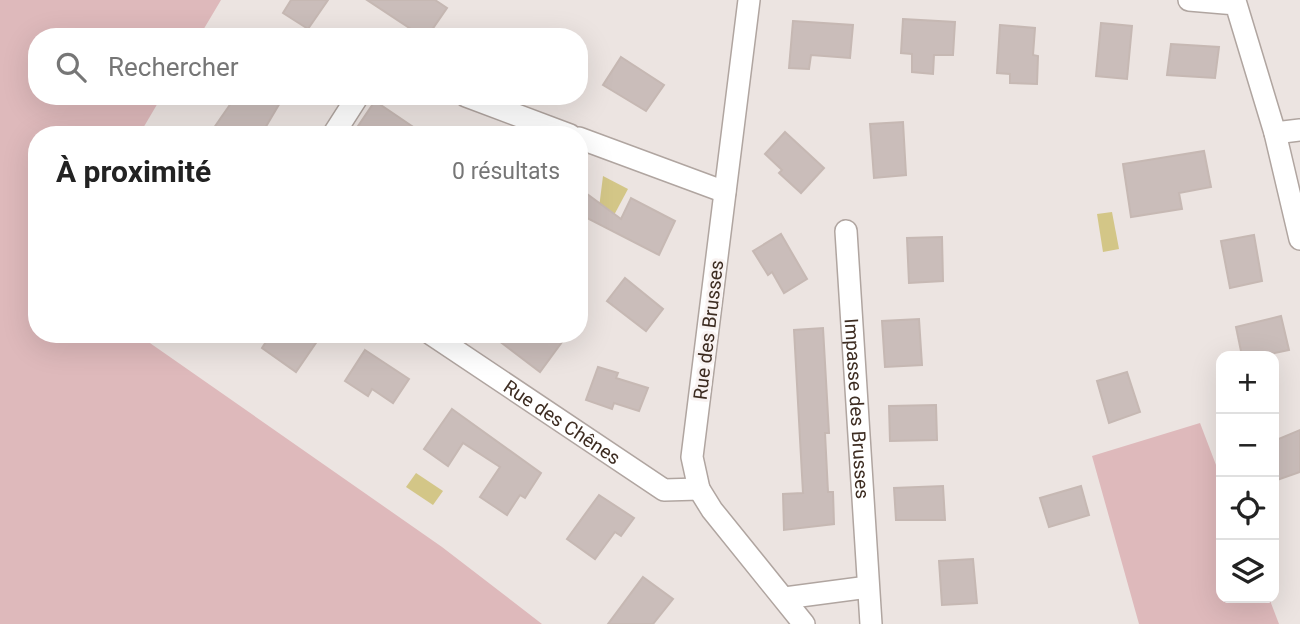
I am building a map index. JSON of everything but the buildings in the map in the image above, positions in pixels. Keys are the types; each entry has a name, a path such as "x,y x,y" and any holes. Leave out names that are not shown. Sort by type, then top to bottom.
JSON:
{"street":[{"name":"Rue des Brusses","path":"749,0 692,457 699,489 712,510 804,624"},
{"path":"1189,0 1236,4 1275,133 1300,239"},
{"path":"339,126 352,105"},
{"path":"490,105 546,126"},
{"path":"1275,133 1300,130"},
{"path":"588,141 725,192"},
{"name":"Impasse des Brusses","path":"846,231 871,624"},
{"name":"Rue des Chênes","path":"445,343 664,489 699,489"},
{"path":"785,598 868,587"}],"shaded area":[{"path":"0,0 221,0 204,28 28,28 28,105 157,105 144,126 28,126 28,343 150,343 442,547 542,624 0,624"},
{"path":"603,176 628,189 613,217 599,208"},
{"path":"1112,212 1119,249 1103,252 1097,214"},
{"path":"1200,423 1216,465 1216,603 1271,603 1279,624 1139,624 1092,456"},
{"path":"416,473 443,491 433,505 406,487"}]}
